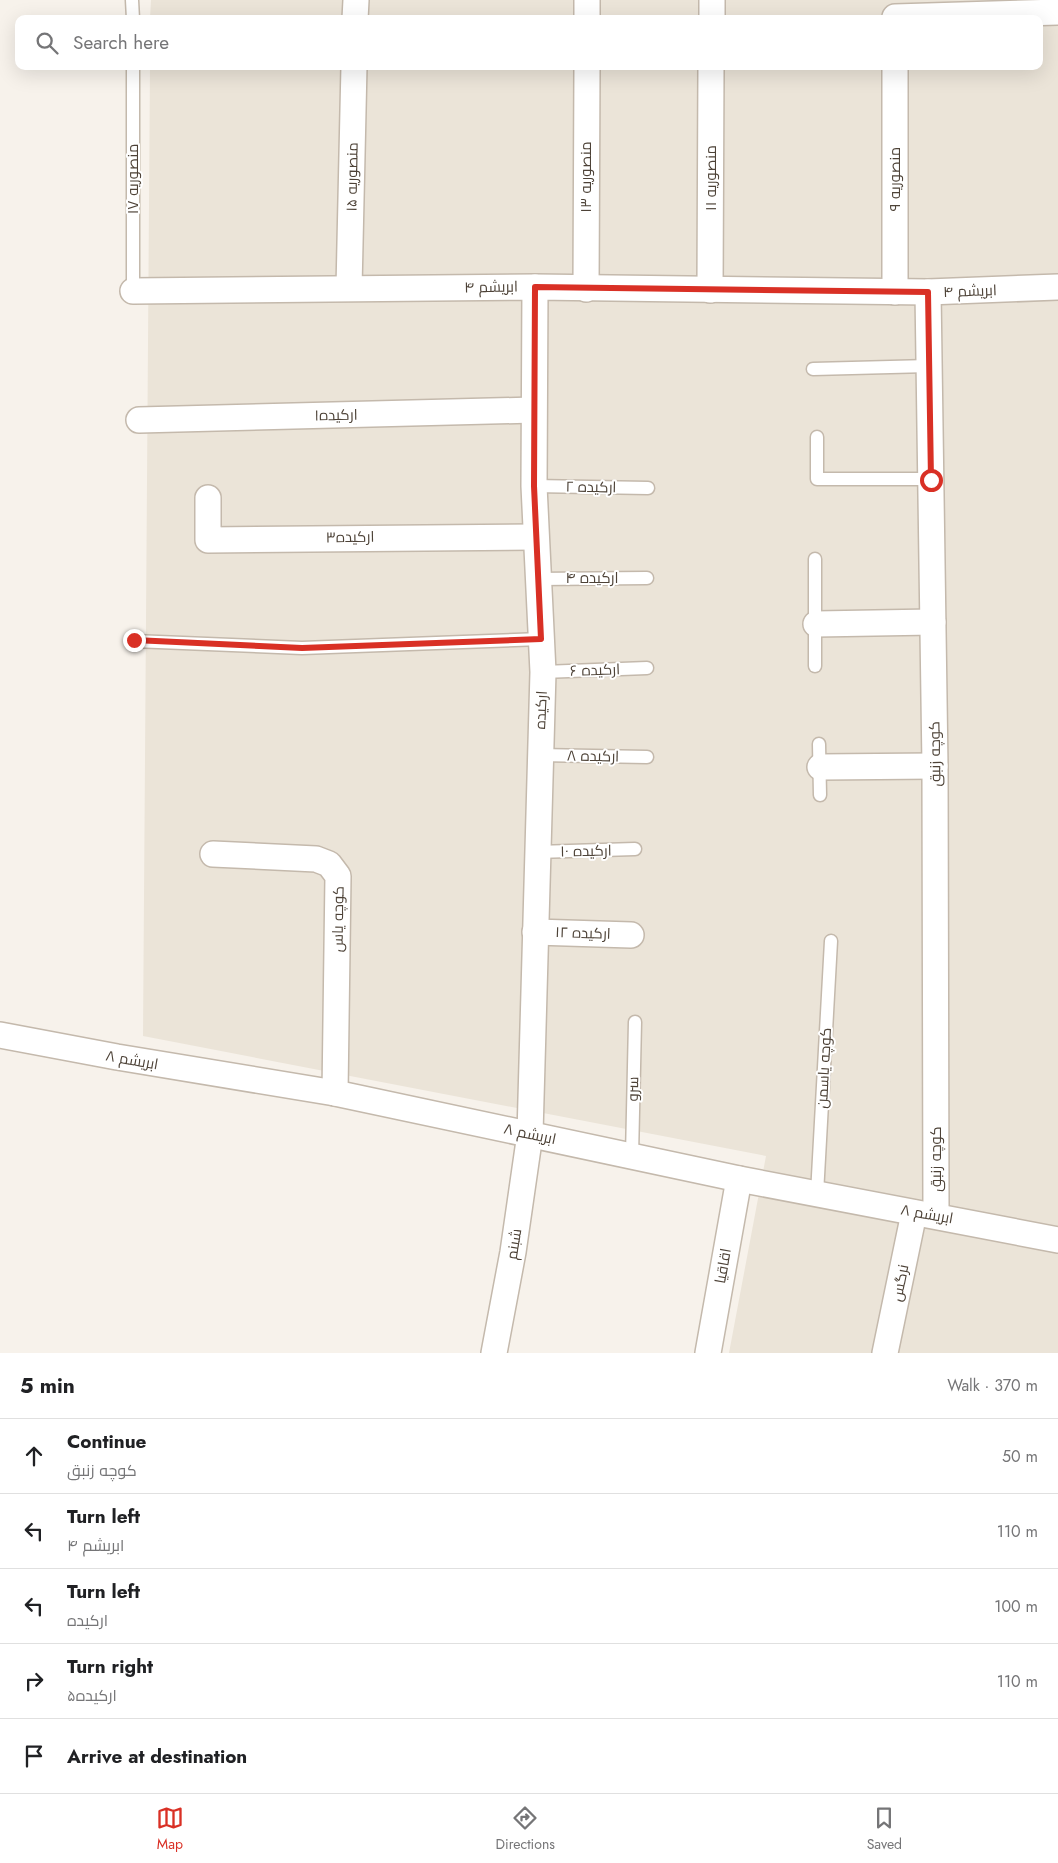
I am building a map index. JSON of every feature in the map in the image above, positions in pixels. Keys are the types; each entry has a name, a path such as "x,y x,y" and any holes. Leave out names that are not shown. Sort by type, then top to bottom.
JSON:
{"street":[{"path":"355,15 356,0"},
{"path":"587,0 587,15"},
{"path":"712,0 712,15"},
{"path":"895,12 1058,12"},
{"name":"منصوریه ۱۵","path":"349,288 354,70"},
{"name":"منصوریه ۱۳","path":"586,289 587,70"},
{"name":"منصوریه ۱۱","path":"710,290 711,70"},
{"name":"منصوریه ۹","path":"894,292 895,70"},
{"name":"ابریشم ۴","path":"133,291 535,287 928,292 1058,287"},
{"name":"ارکیده","path":"530,1134 539,755 543,672 534,486 535,287"},
{"name":"کوچه زنبق","path":"925,1214 935,766 928,292"},
{"name":"ارکیده۱","path":"138,420 534,410"},
{"name":"ارکیده۳","path":"208,498 208,540 536,537"},
{"path":"816,624 933,622"},
{"path":"819,756 935,766"},
{"name":"کوچه یاس","path":"213,854 316,859 329,864 338,876 335,1093"},
{"name":"ارکیده ۱۲","path":"535,932 631,934"},
{"name":"ابریشم ۸","path":"0,1035 117,1058 335,1093 739,1179 1058,1240"},
{"name":"شبنم","path":"494,1353 513,1252 530,1134"},
{"name":"اقاقیا","path":"708,1353 739,1179"},
{"name":"نرگس","path":"886,1353 925,1214"}],"lane":[{"path":"132,0 132,15"},
{"name":"منصوریه ۱۷","path":"133,70 133,291"},
{"path":"814,368 929,366"},
{"path":"817,437 818,479 931,480"},
{"name":"ارکیده ۲","path":"534,486 648,488"},
{"path":"814,559 816,666"},
{"name":"ارکیده ۴","path":"537,579 647,578"},
{"path":"134,640 302,648 541,639"},
{"name":"ارکیده ۶","path":"543,672 647,668"},
{"name":"ارکیده ۸","path":"539,755 647,757"},
{"path":"819,756 820,796"},
{"name":"ارکیده ۱۰","path":"537,852 636,850"},
{"name":"کوچه یاسمن","path":"817,1194 831,941"},
{"name":"سرو","path":"632,1156 635,1022"}],"shaded area":[{"path":"151,0 1058,0 1058,1353 729,1353 766,1156 143,1036 150,70 1043,70 1043,15 150,15"}],"route":[{"path":"134,640 302,648 541,639 534,486 535,287 928,292 931,480"}]}
